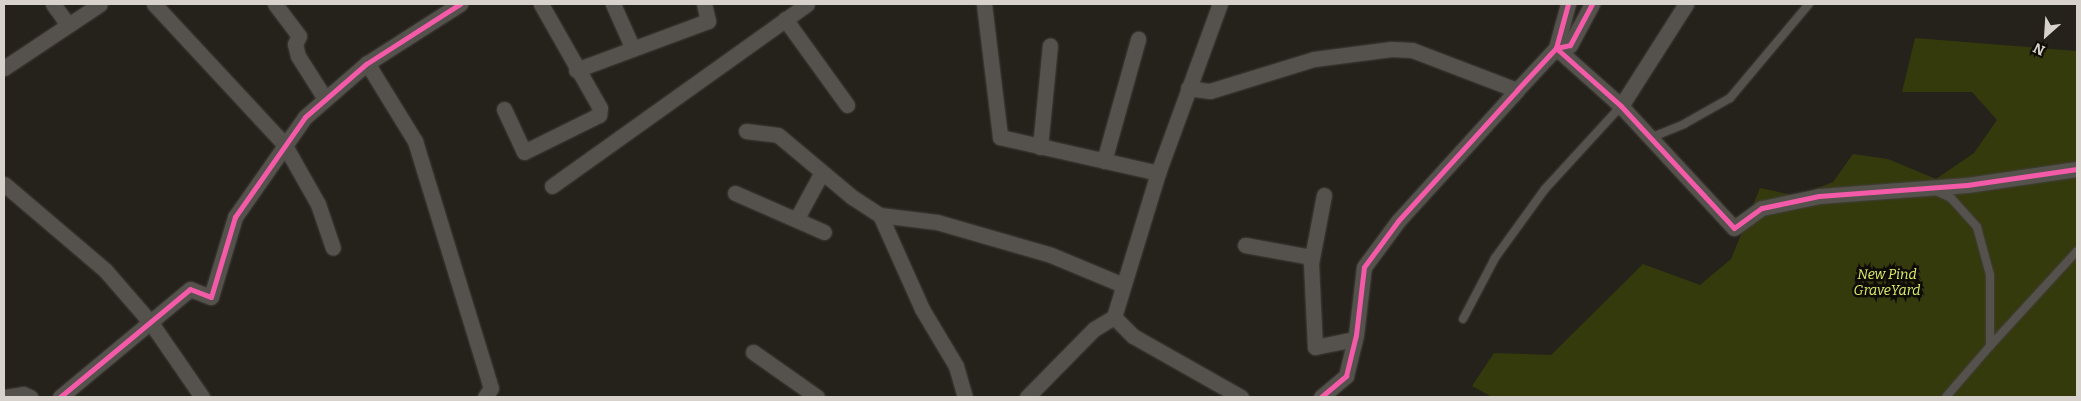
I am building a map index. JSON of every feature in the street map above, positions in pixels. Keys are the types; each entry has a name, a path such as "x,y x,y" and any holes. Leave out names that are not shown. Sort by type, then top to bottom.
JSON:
{"street":[{"path":"53,4 68,25"},
{"path":"4,68 100,4"},
{"path":"154,4 284,144 318,204 332,248"},
{"path":"275,4 299,36 295,44 298,56 324,97"},
{"path":"60,397 190,289 211,297 235,217 284,144 324,97 367,63 460,4"},
{"path":"504,109 524,152 593,120 600,108 576,70 541,4"},
{"path":"614,4 633,49"},
{"path":"576,70 708,21 704,4"},
{"path":"552,186 808,4"},
{"path":"984,4 1000,137 1158,173"},
{"path":"1027,397 1094,330 1114,317 1158,173 1220,4"},
{"path":"1321,397 1346,376 1355,339 1364,267 1398,221 1556,48 1568,4"},
{"path":"1556,48 1570,45 1592,4"},
{"path":"1621,106 1686,4"},
{"path":"785,19 847,105"},
{"path":"1104,161 1138,39"},
{"path":"1040,147 1050,45"},
{"path":"1188,88 1210,91 1314,59 1391,48 1412,50 1517,90"},
{"path":"1556,48 1621,106 1734,228 1762,208 1819,196 1928,188 2077,169"},
{"path":"367,63 415,141 491,388 485,397"},
{"path":"746,130 778,135 822,172 880,215 922,309 956,366 965,397"},
{"path":"797,218 822,172"},
{"path":"4,184 104,270 151,323 202,397"},
{"path":"735,193 797,218 824,232"},
{"path":"1324,195 1312,258 1315,346 1355,339"},
{"path":"880,215 937,222 1032,249 1123,285"},
{"path":"1245,245 1312,258"},
{"path":"1114,317 1133,336 1241,397"},
{"path":"753,352 816,397"},
{"path":"5,397 23,394 30,397"}],"lane":[{"path":"1650,138 1684,124 1730,98 1809,4"},
{"path":"1463,319 1496,258 1545,189 1621,106"},
{"path":"1928,188 1951,198 1977,227 1990,275 1990,346"},
{"path":"1946,397 1990,346 2077,252"}],"green space":[{"name":"New Pind GraveYard","path":"1915,38 2077,51 2077,397 1492,397 1472,386 1494,353 1551,355 1643,264 1700,285 1731,259 1760,188 1797,196 1833,182 1853,154 1888,159 1936,179 1974,153 1997,120 1972,92 1902,92"}],"cycle path":[{"path":"60,397 190,289 211,297 235,217 305,117 366,64 460,4"},
{"path":"1568,4 1556,48 1621,106 1734,228 1762,208 1819,196 1967,185 2077,169"},
{"path":"1321,397 1346,376 1356,335 1364,267 1398,221 1517,90 1556,48 1570,45 1592,4"}]}
